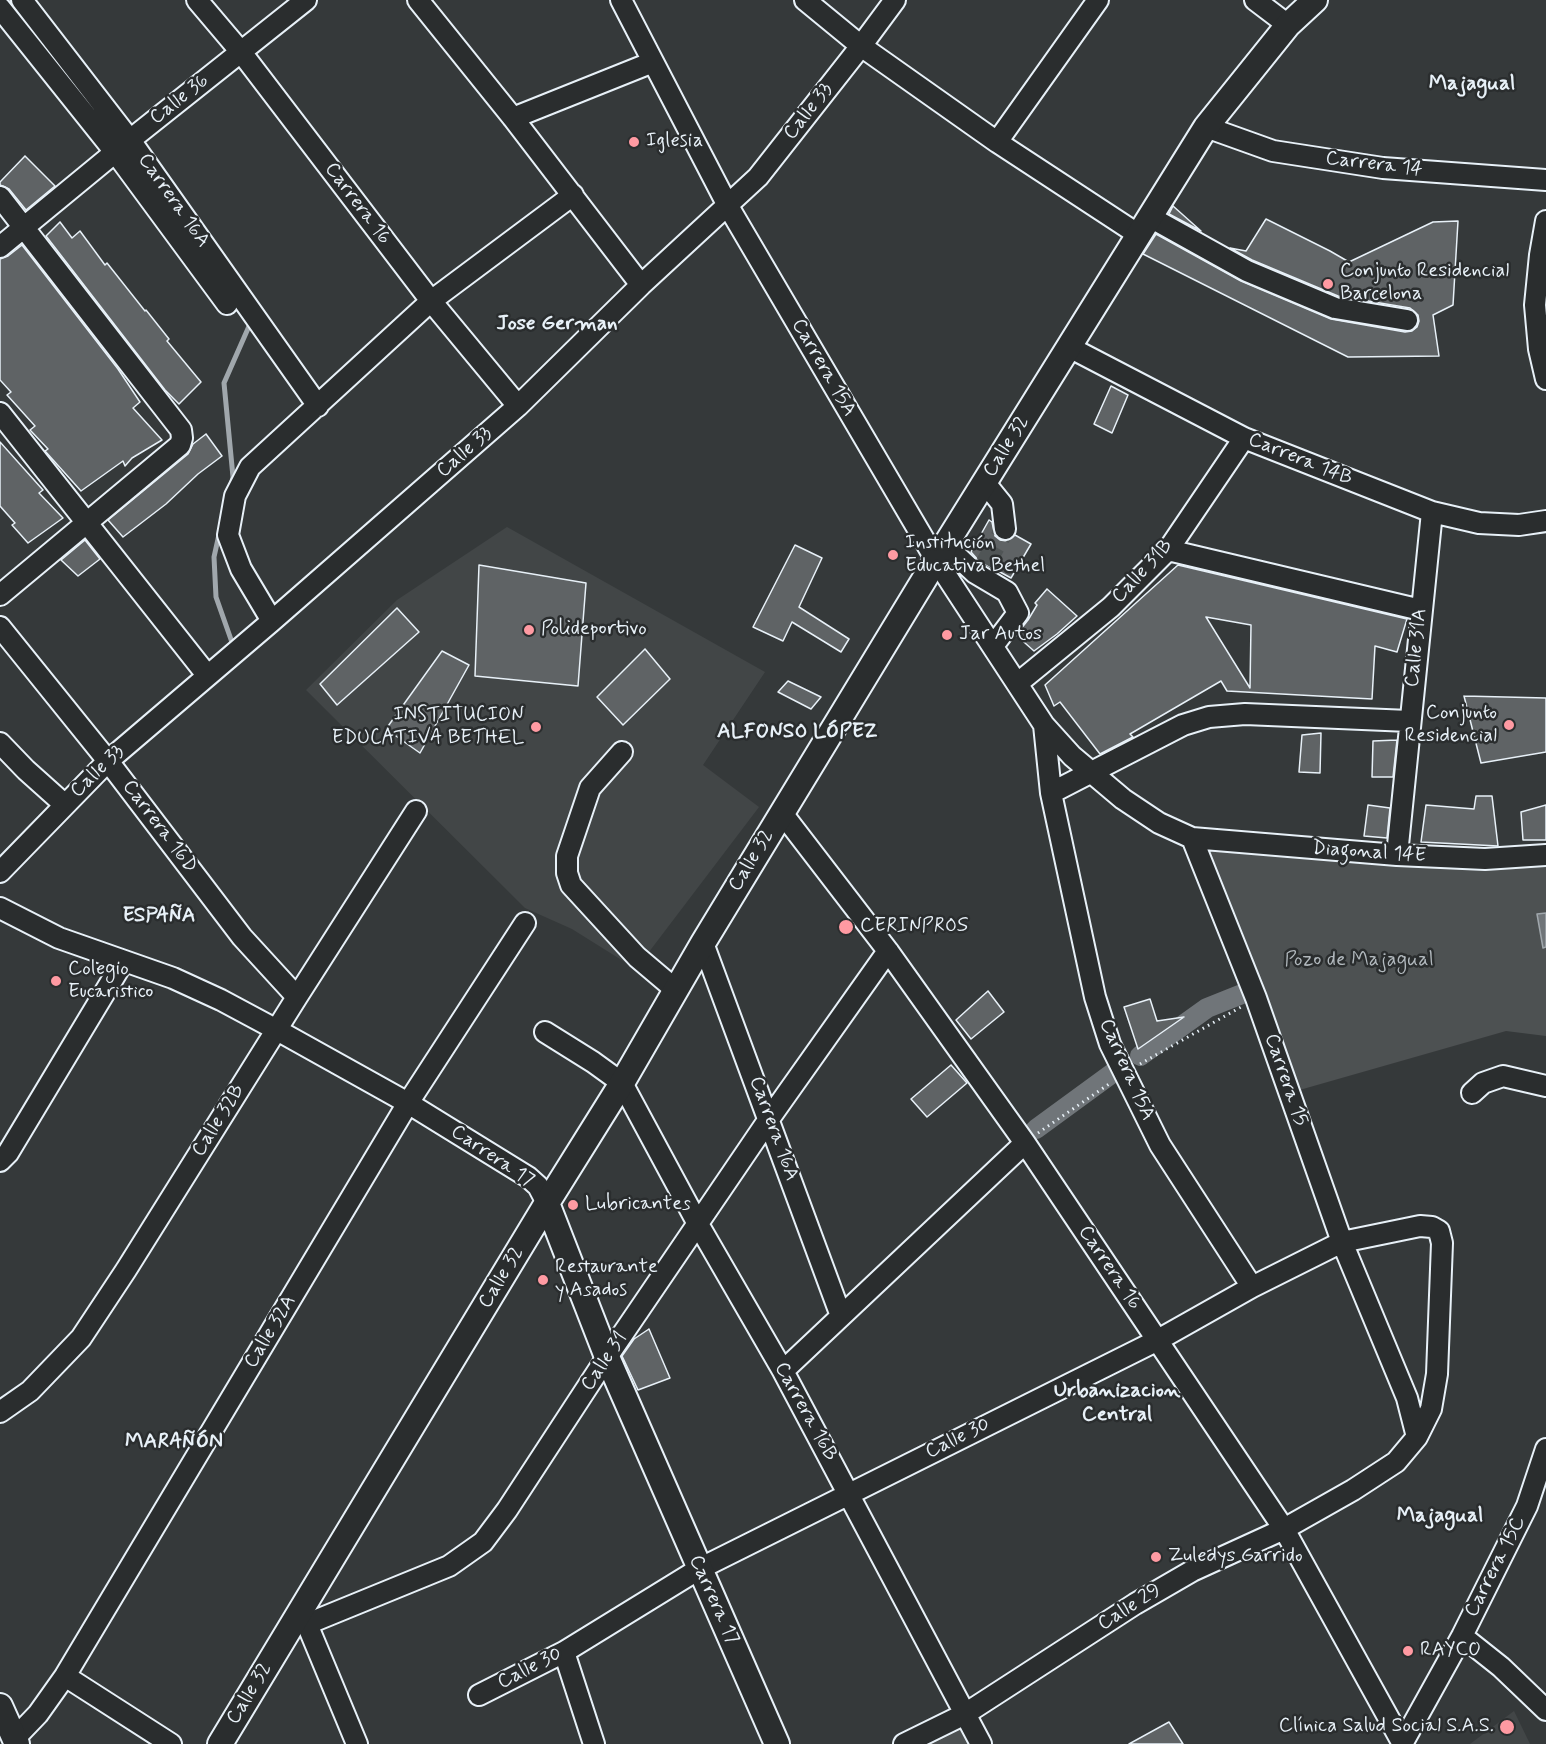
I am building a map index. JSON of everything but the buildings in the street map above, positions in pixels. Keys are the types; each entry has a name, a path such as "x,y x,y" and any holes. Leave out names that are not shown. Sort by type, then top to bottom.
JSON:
{"main road":[{"name":"Calle 32","path":"220,1744 301,1620 547,1203 622,1083 703,943 940,553 1206,127 1288,25 1315,0"},
{"name":"Carrera 17","path":"547,1203 607,1357 777,1744"},
{"path":"0,1706 16,1741"}],"street":[{"name":"Carrera 16A","path":"22,0 122,146 318,406"},
{"name":"Carrera 16","path":"197,0 241,52 431,302 518,406"},
{"path":"418,0 513,118 641,285"},
{"name":"Carrera 15A","path":"621,0 728,206 940,553 957,591 1044,725 1091,773"},
{"path":"805,0 861,46 997,142 1144,226 1335,308 1407,320"},
{"name":"Calle 33","path":"0,872 108,761 518,406 641,285 758,177 895,0"},
{"path":"997,142 1098,0"},
{"path":"1256,0 1288,25"},
{"name":"Calle 36","path":"0,247 303,1"},
{"path":"0,8 122,146 227,304"},
{"path":"513,118 653,62"},
{"name":"Carrera 14","path":"1206,127 1273,151 1372,166 1546,180"},
{"path":"272,621 241,569 228,535 235,496 250,467 431,302 573,195"},
{"path":"0,197 181,430 182,438 180,445 0,595"},
{"path":"1546,221 1543,255 1534,304 1539,349 1546,379"},
{"name":"Carrera 14B","path":"1070,347 1244,438 1432,512 1479,523 1519,525 1546,521"},
{"path":"0,413 207,675"},
{"name":"Calle 31B","path":"1018,683 1111,607 1168,550 1244,438"},
{"path":"985,483 1002,504 1005,529"},
{"name":"Calle 31A","path":"1397,855 1432,512"},
{"path":"1168,550 1421,610"},
{"path":"940,553 980,568 1007,592 1018,613 993,646"},
{"path":"957,591 980,568"},
{"name":"Carrera 16D","path":"0,627 108,761 242,937 297,996"},
{"path":"1051,793 1183,725 1209,717 1245,714 1409,721"},
{"name":"Carrera 15A","path":"1044,725 1051,793 1095,997 1110,1044 1160,1145 1252,1287"},
{"path":"0,743 64,804"},
{"path":"622,752 590,788 567,856 567,873 571,885 637,957 676,990"},
{"path":"1091,773 1123,799 1159,823 1192,838"},
{"name":"Calle 32B","path":"0,1412 30,1391 81,1338 416,811"},
{"name":"Carrera 16","path":"782,813 888,951 1024,1143 1284,1529 1402,1744"},
{"name":"Diagonal 14E","path":"1192,838 1397,855 1485,859 1546,855"},
{"name":"Carrera 15","path":"1192,838 1256,998 1342,1242 1407,1398 1417,1437"},
{"name":"Carrera 17","path":"0,909 59,938 173,978 277,1029 408,1103 528,1177 538,1186 547,1203"},
{"name":"Calle 32A","path":"16,1741 65,1676 408,1103 525,923"},
{"name":"Carrera 16A","path":"703,943 841,1316"},
{"name":"Calle 31","path":"301,1620 449,1566 483,1542 507,1510 607,1357 769,1119 888,951"},
{"path":"3,1153 123,962"},
{"path":"544,1032 622,1083"},
{"path":"1472,1093 1483,1083 1503,1076 1546,1086"},
{"name":"Carrera 16B","path":"622,1083 698,1224 783,1371 981,1744"},
{"path":"783,1371 1024,1143"},
{"name":"Calle 30","path":"479,1695 564,1652 699,1569 1158,1340 1252,1287 1342,1242 1420,1226 1432,1227 1439,1231 1442,1243"},
{"name":"Calle 29","path":"904,1744 965,1714 1135,1604 1192,1571 1284,1529 1353,1490 1396,1462 1417,1437 1431,1409 1437,1374 1442,1243"},
{"name":"Carrera 15C","path":"1402,1744 1462,1636 1527,1506 1546,1449"},
{"path":"301,1620 357,1744"},
{"path":"1462,1636 1501,1667 1546,1710"},
{"path":"564,1652 594,1744"},
{"path":"65,1676 171,1744"}],"shaded area":[{"name":"INSTITUCION EDUCATIVA BETHEL","path":"507,527 765,672 703,765 759,807 636,969 572,929 525,908 306,690 397,600"},
{"path":"1546,913 1546,947 1543,948 1537,914"},
{"name":"Clínica Salud Social S.A.S.","path":"1514,1711 1530,1744 1470,1744"}],"green space":[{"name":"Pozo de Majagual","path":"1191,831 1546,855 1546,1036 1506,1031 1289,1093"},
{"path":"965,1714 981,1744 904,1744"}],"waterway":[{"path":"9,0 93,108"},
{"path":"231,486 233,477 224,383 250,324 247,319"},
{"path":"220,530 214,557 216,597 234,648"},
{"path":"1140,1056 1207,1008 1242,994"},
{"path":"1036,1129 1114,1072"}],"tunnel":[{"path":"985,564 1005,529"}],"place":[{"name":"Iglesia","path":"634,142"},
{"name":"Conjunto Residencial Barcelona","path":"1328,284"},
{"name":"Institución Educativa Bethel","path":"893,555"},
{"name":"Polideportivo","path":"529,630"},
{"name":"Jar Autos","path":"947,635"},
{"name":"Conjunto Residencial","path":"1509,725"},
{"name":"INSTITUCION EDUCATIVA BETHEL","path":"536,727"},
{"name":"CERINPROS","path":"846,927"},
{"name":"Colegio Eucaristico","path":"56,981"},
{"name":"Lubricantes","path":"573,1205"},
{"name":"Restaurante y Asados","path":"543,1280"},
{"name":"Zuledys Garrido","path":"1156,1557"},
{"name":"RAYCO","path":"1408,1651"},
{"name":"Clínica Salud Social S.A.S.","path":"1507,1727"}],"district":[{"name":"Majagual","path":"1472,85"},
{"name":"Jose German","path":"557,325"},
{"name":"ALFONSO LÓPEZ","path":"797,733"},
{"name":"ESPAÑA","path":"159,917"},
{"name":"Urbanizacion Central","path":"1117,1404"},
{"name":"MARAÑÓN","path":"174,1443"},
{"name":"Majagual","path":"1440,1517"}]}
